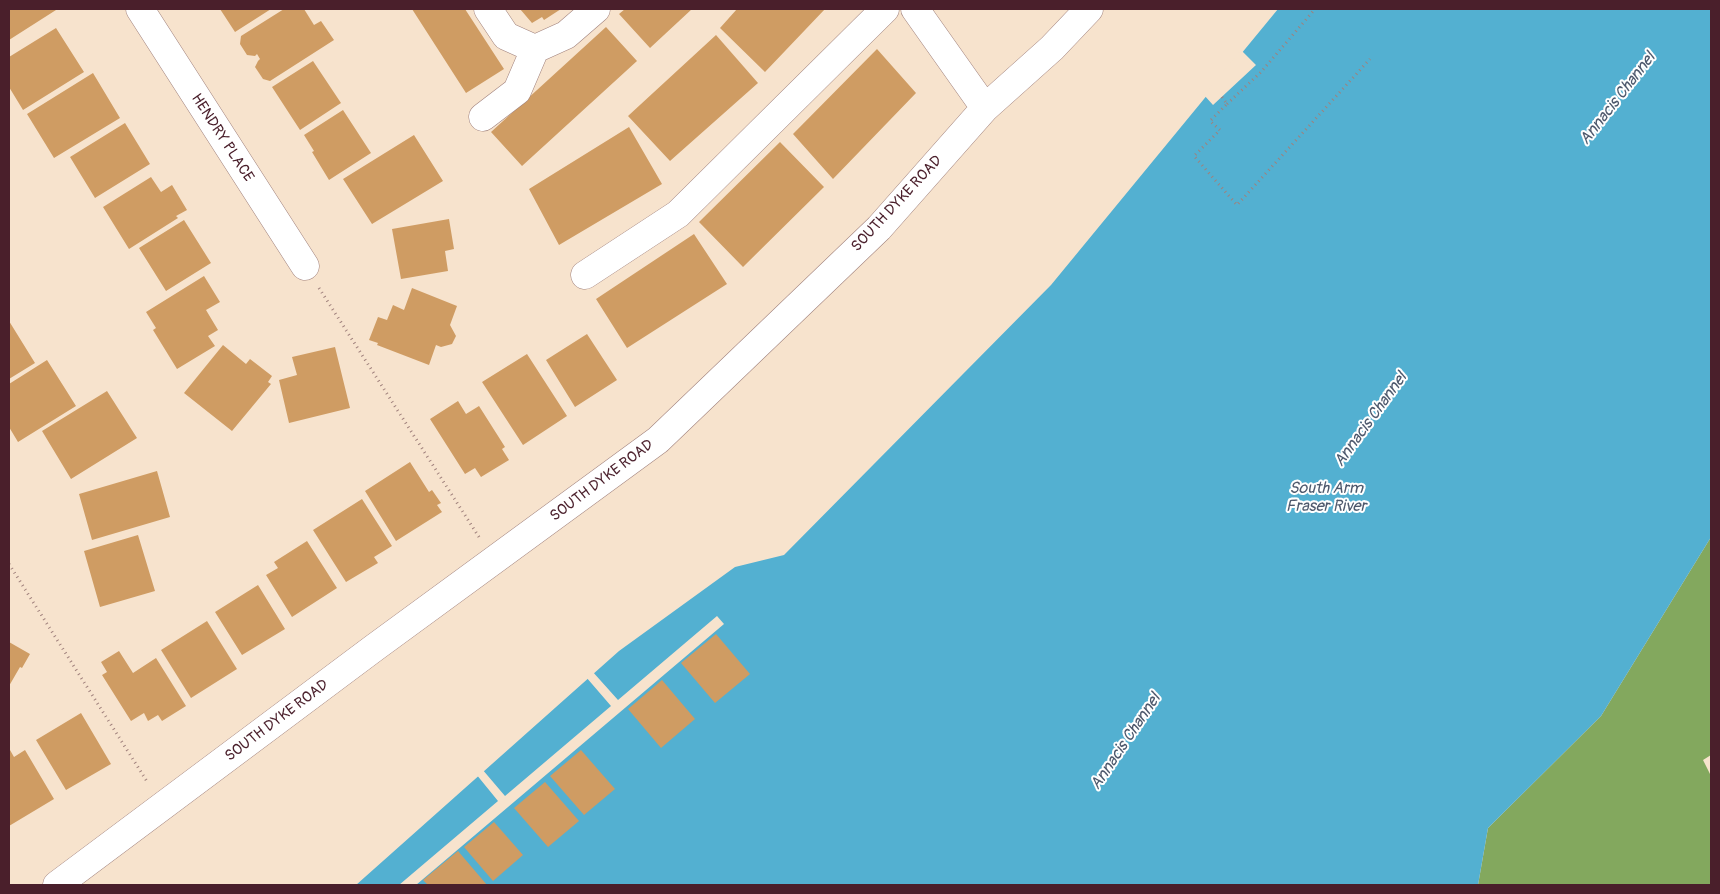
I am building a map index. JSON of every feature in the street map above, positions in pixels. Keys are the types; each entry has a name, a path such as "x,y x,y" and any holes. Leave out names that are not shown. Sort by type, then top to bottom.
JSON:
{"street":[{"name":"HENDRY PLACE","path":"140,9 305,266"},
{"path":"488,9 506,36 535,49"},
{"path":"483,117 517,91 535,49 566,35 596,9"},
{"path":"584,275 678,214 884,9"},
{"path":"915,9 985,108"},
{"name":"SOUTH DYKE ROAD","path":"57,885 374,648 658,440 879,228 985,108 1052,48 1089,9"}],"path":[{"path":"1315,9 1261,72 1210,121 1220,130 1194,156 1238,205 1370,59"},
{"path":"1222,97 1227,104"},
{"path":"305,266 495,560"},
{"path":"9,564 163,807"}],"green space":[{"path":"1711,537 1711,755 1703,760 1711,776 1711,885 1478,885 1488,828 1601,716"}],"water":[{"name":"South Arm Fraser River","path":"1278,9 1711,9 1711,537 1601,716 1488,828 1478,885 356,885 619,651 735,567 784,555 1051,285"}],"pier":[{"path":"1241,50 1256,65 1213,105 1204,95"},
{"path":"717,616 724,624 416,885 399,885 498,801 476,774 482,769 505,796 611,706 586,677 592,671 618,700"}],"building":[{"path":"9,9 56,9 56,10 9,40"},
{"path":"220,9 271,9 235,32"},
{"path":"284,9 304,9 314,25 321,21 334,40 270,81 263,79 255,67 260,59 257,54 255,56 247,55 240,44 241,36"},
{"path":"412,9 465,9 504,69 466,93"},
{"path":"520,9 561,9 544,20 542,17 532,23"},
{"path":"625,9 692,9 650,48 619,14"},
{"path":"737,9 825,9 765,72 720,28"},
{"path":"606,27 637,61 522,166 491,132"},
{"path":"56,28 84,72 23,110 9,87 9,57"},
{"path":"716,35 758,83 670,161 628,116"},
{"path":"877,49 916,93 833,179 793,134"},
{"path":"313,61 341,103 300,130 272,87"},
{"path":"93,73 120,118 54,158 27,114"},
{"path":"343,110 371,153 329,180 304,135"},
{"path":"125,123 150,164 95,198 70,157"},
{"path":"629,127 662,184 559,245 529,189"},
{"path":"414,135 443,181 372,224 343,179"},
{"path":"780,142 824,187 743,267 699,222"},
{"path":"151,177 161,192 172,185 187,210 176,216 178,218 129,249 103,207"},
{"path":"449,219 454,249 445,251 448,271 401,279 392,229"},
{"path":"184,220 211,263 166,291 139,248"},
{"path":"694,234 727,284 627,348 596,299"},
{"path":"204,276 220,302 206,310 218,330 208,336 215,346 177,369 153,330 156,328 146,312"},
{"path":"412,288 457,306 450,325 456,336 452,344 441,347 436,345 429,365 377,345 378,343 369,340 378,317 387,320 393,305 404,310"},
{"path":"9,321 35,363 9,379"},
{"path":"587,334 617,380 575,407 546,360"},
{"path":"223,345 246,364 250,359 272,376 268,382 271,384 232,431 184,393"},
{"path":"335,347 350,408 289,423 279,380 297,375 292,357"},
{"path":"527,354 567,416 523,445 482,382"},
{"path":"47,360 76,406 18,442 9,427 9,384"},
{"path":"107,391 137,438 71,479 42,431"},
{"path":"458,401 466,414 479,406 505,447 502,449 509,460 481,477 475,468 465,474 430,419"},
{"path":"410,462 429,492 432,490 441,503 437,505 442,512 396,541 365,491"},
{"path":"157,471 170,517 92,540 79,494"},
{"path":"362,499 392,546 374,557 378,563 346,582 313,530"},
{"path":"138,535 155,591 100,607 84,551"},
{"path":"307,541 337,588 292,617 266,575 278,568 274,562"},
{"path":"258,585 285,629 242,655 215,612"},
{"path":"207,621 237,669 191,698 161,650"},
{"path":"716,634 750,674 715,703 681,663"},
{"path":"9,642 30,654 9,686"},
{"path":"119,651 133,673 156,658 186,706 162,721 158,715 148,721 144,713 131,721 102,675 107,672 101,662"},
{"path":"662,680 695,719 661,748 628,709"},
{"path":"81,713 111,764 66,790 36,740"},
{"path":"25,750 54,799 9,826 9,751 14,757"},
{"path":"581,750 615,789 584,815 550,776"},
{"path":"545,782 579,821 548,847 514,808"},
{"path":"494,822 523,855 493,881 464,847"},
{"path":"458,851 487,885 428,885 423,880"}],"water label":[{"name":"Annacis Channel","path":"1618,99"},
{"name":"Annacis Channel","path":"1371,420"},
{"name":"Annacis Channel","path":"1126,742"}]}
